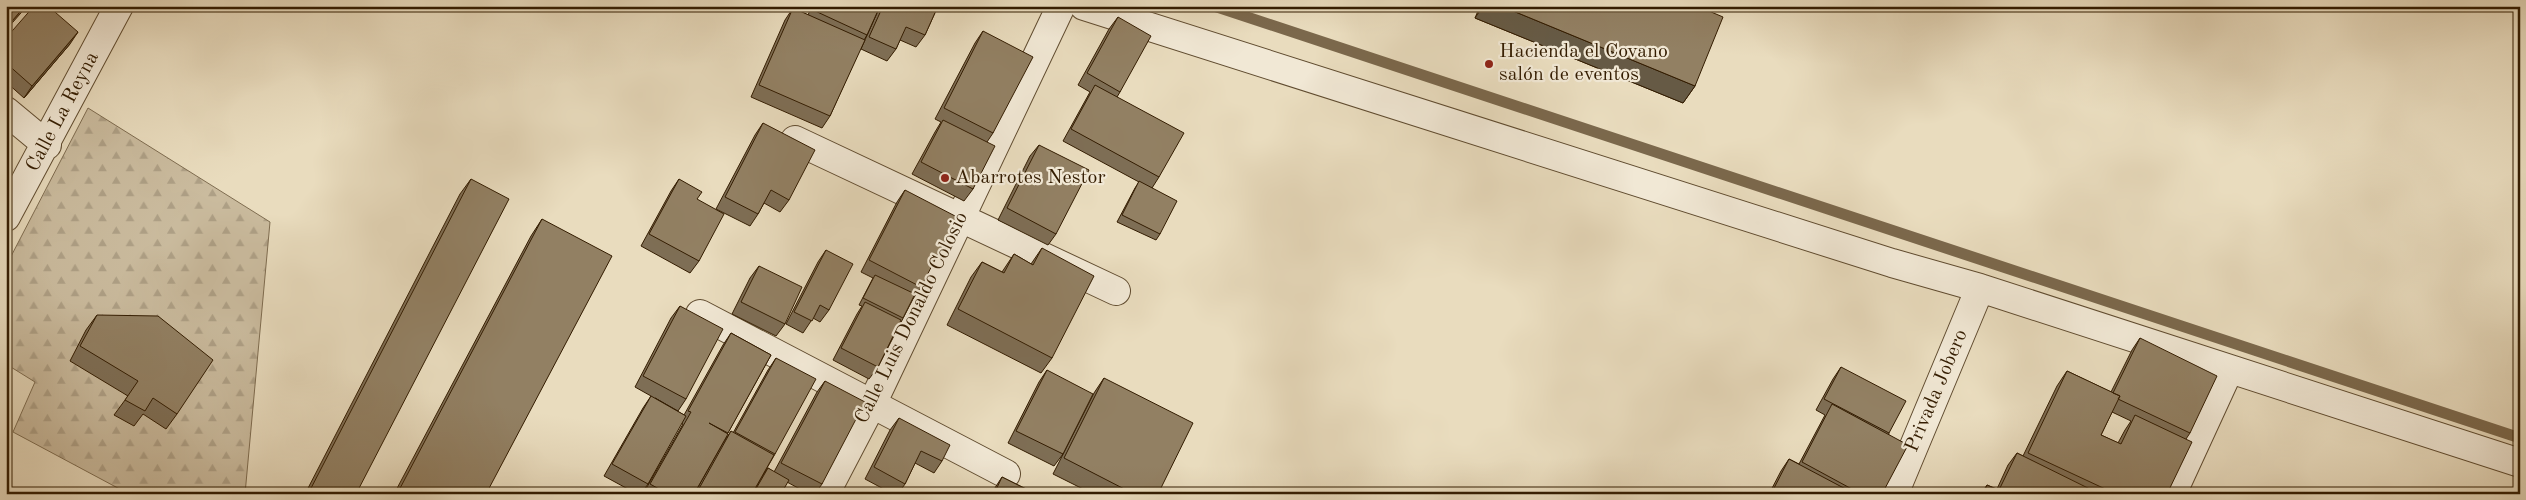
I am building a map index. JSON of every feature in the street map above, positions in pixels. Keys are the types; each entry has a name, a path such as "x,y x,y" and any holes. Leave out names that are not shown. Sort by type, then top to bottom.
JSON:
{"street":[{"name":"Calle La Reyna","path":"6,217 47,145 119,6"},
{"name":"Calle Luis Donaldo Colosio","path":"825,494 872,404 1061,6"},
{"path":"1084,6 1892,263 1980,288 2520,463"},
{"path":"6,111 47,145"},
{"path":"796,140 1116,291"},
{"name":"Privada Jobero","path":"1894,494 1980,288"},
{"path":"700,314 1006,474"},
{"path":"2172,494 2230,370"}],"green space":[{"path":"88,108 270,222 245,494 129,494 13,432 35,382 6,364 6,266"}],"building":[{"path":"6,6 25,6 6,28"},
{"path":"34,6 48,6 78,32 32,86 6,63 6,38"},
{"path":"815,6 880,6 867,35 813,10"},
{"path":"883,6 938,6 925,35 906,27 896,49 869,37"},
{"path":"1501,6 1697,6 1723,17 1695,86"},
{"path":"793,8 865,40 830,116 759,85"},
{"path":"1118,17 1151,36 1120,92 1087,73"},
{"path":"983,31 1033,57 993,133 944,108"},
{"path":"1095,85 1184,133 1159,177 1071,129"},
{"path":"943,120 995,146 973,189 921,162"},
{"path":"763,123 815,150 789,200 771,190 758,214 725,197"},
{"path":"1039,145 1089,170 1056,234 1007,208"},
{"path":"471,179 509,199 356,494 308,494"},
{"path":"679,179 702,192 697,199 724,214 699,261 649,234"},
{"path":"1139,181 1177,201 1160,234 1122,215"},
{"path":"905,190 957,217 921,287 869,260"},
{"path":"542,219 612,256 486,494 397,494"},
{"path":"1042,248 1094,276 1052,358 958,309 982,262 1004,273 1014,254 1033,265"},
{"path":"826,250 853,264 829,310 820,305 812,321 794,312"},
{"path":"759,266 802,287 785,324 741,302"},
{"path":"875,275 915,294 903,318 863,298"},
{"path":"865,302 901,320 878,367 841,348"},
{"path":"680,306 723,329 686,399 643,376"},
{"path":"97,315 158,316 213,360 177,414 153,398 145,411 125,400 138,381 80,346"},
{"path":"731,333 771,355 728,433 709,423 728,434 694,494 668,494 650,484 691,412 688,411"},
{"path":"2140,338 2217,376 2190,433 2118,399 2120,396 2113,393"},
{"path":"776,358 816,379 775,454 735,432"},
{"path":"1841,367 1906,401 1889,433 1824,399"},
{"path":"1047,370 1093,394 1063,454 1016,431"},
{"path":"2067,371 2120,396 2101,435 2121,444 2135,415 2192,442 2167,494 2116,494 2028,453"},
{"path":"1104,378 1193,423 1158,494 1134,494 1064,458"},
{"path":"825,381 865,402 822,484 781,463"},
{"path":"651,396 686,416 648,484 612,464"},
{"path":"1832,404 1908,445 1882,494 1861,494 1802,462"},
{"path":"899,418 950,445 942,461 921,451 905,484 874,467"},
{"path":"731,431 774,455 752,494 696,494"},
{"path":"2017,453 2100,494 2006,494 1999,490"},
{"path":"1789,459 1855,494 1771,494"},
{"path":"768,468 789,480 781,494 753,494"},
{"path":"1002,477 1036,494 994,494"},
{"path":"1987,485 2006,494 1983,494"}],"waterway":[{"path":"1214,6 2520,438"}],"place":[{"name":"Hacienda el Covano salón de eventos","path":"1489,64"},
{"name":"Abarrotes Nestor","path":"945,178"}]}
